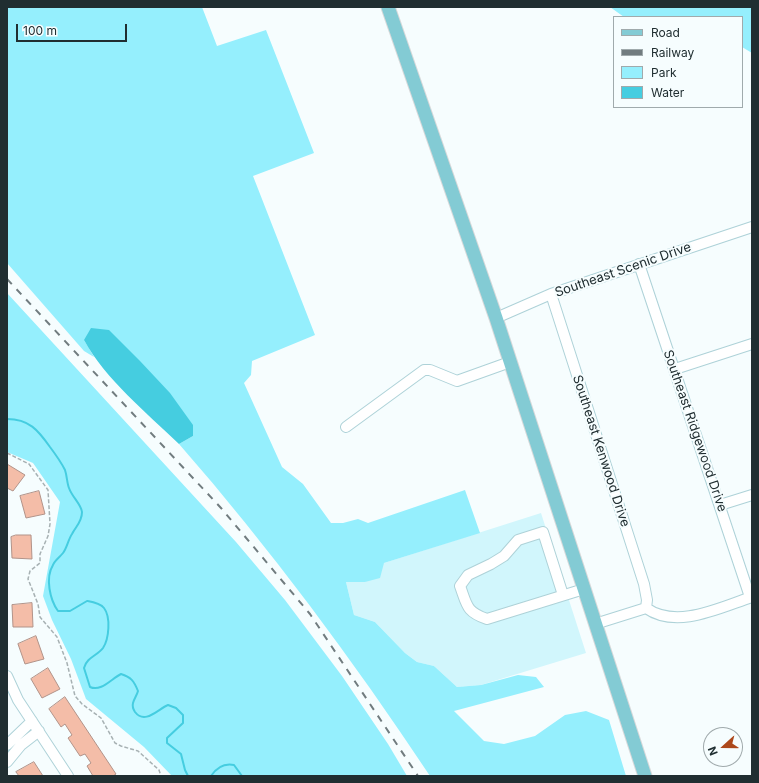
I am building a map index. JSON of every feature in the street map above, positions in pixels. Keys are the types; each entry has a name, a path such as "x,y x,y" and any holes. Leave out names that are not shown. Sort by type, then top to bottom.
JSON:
{"main road":[{"path":"388,7 496,318 645,776"}],"street":[{"name":"Southeast Scenic Drive","path":"496,318 551,294 752,226"},
{"name":"Southeast Ridgewood Drive","path":"639,264 751,597"},
{"name":"Southeast Kenwood Drive","path":"551,294 644,584 647,600 646,608"},
{"path":"675,370 752,344"},
{"path":"346,427 424,370 430,370 457,381 510,362"},
{"path":"720,505 752,494"},
{"path":"563,595 543,532 518,540 504,556 492,564 468,575 460,586 467,606 474,614 487,619 584,589"},
{"path":"595,624 646,608 654,614 690,616 751,597"},
{"path":"7,676 18,700 68,776"},
{"path":"7,745 32,721"},
{"path":"7,762 21,745 39,731"}],"path":[{"path":"7,453 29,464 48,490 51,515 48,536 40,554 40,564 30,571 28,579 38,604 40,617 57,637 67,663 75,696 82,704 100,718 115,743 138,751 159,770 161,776"}],"shaded area":[{"path":"541,513 586,653 481,685 457,687 434,666 417,662 405,653 375,622 354,615 346,582 365,582 384,563"}],"green space":[{"path":"7,7 202,7 217,46 266,30 314,153 253,176 315,335 252,361 251,375 244,383 282,467 303,484 331,523 343,523 358,519 368,523 465,490 480,533 384,563 380,578 365,582 346,582 354,615 375,622 405,653 417,662 434,666 457,687 481,685 518,675 536,677 544,687 454,711 484,741 504,744 535,736 565,715 586,711 609,720 626,776 430,776 341,647 246,523 179,444 193,436 84,340 94,357 84,351 7,263"},
{"path":"610,7 752,7 752,53 743,48 743,16 623,16"},
{"path":"7,293 236,542 285,600 342,676 388,744 407,776 172,776 144,747 86,699 71,659 52,620 43,596 60,502 33,463 7,452"}],"water":[{"path":"91,328 109,330 140,361 170,393 193,425 193,436 179,444 127,395 103,369 84,340"}],"building":[{"path":"7,464 25,475 13,491 7,488"},
{"path":"39,491 45,514 26,518 20,496"},
{"path":"16,535 31,535 32,559 12,558 11,537"},
{"path":"32,603 33,627 13,627 12,605"},
{"path":"36,636 44,659 25,664 18,644"},
{"path":"48,668 60,689 42,698 31,679"},
{"path":"65,697 116,774 113,776 93,776 87,766 91,763 85,754 80,756 68,738 72,735 65,724 61,727 49,709"},
{"path":"34,762 43,776 19,776 16,772"}],"waterway":[{"path":"7,419 27,423 41,435 66,472 68,486 82,512 80,521 64,551 54,563 49,576 49,582 51,595 58,611 70,611 87,601 96,603 104,608 108,617 107,639 105,644 101,651 85,664 84,668 90,687 98,688 121,674 130,678 137,688 138,691 133,702 133,709 139,716 147,717 168,705 176,708 183,715 183,723 167,738 167,743 181,754 188,776"},
{"path":"211,776 221,766 227,765 234,765 242,776"}],"railway":[{"path":"7,279 221,508 310,614 418,776"}]}
